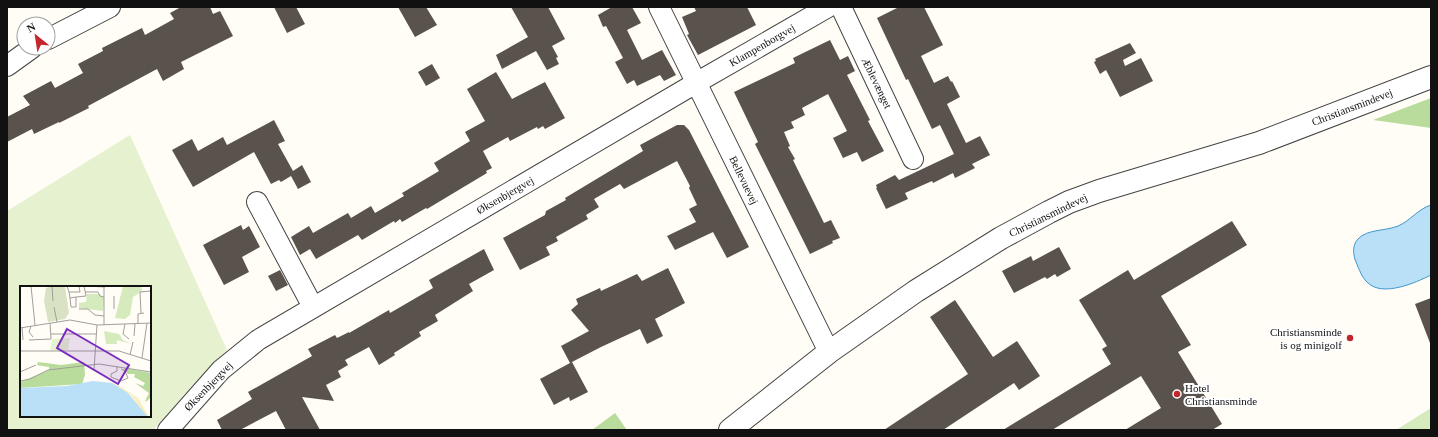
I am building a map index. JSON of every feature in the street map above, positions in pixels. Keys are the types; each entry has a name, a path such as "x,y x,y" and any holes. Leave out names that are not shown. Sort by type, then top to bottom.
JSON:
{"street":[{"path":"56,35 110,7"},
{"name":"Bellevuevej","path":"659,7 829,352"},
{"name":"Klampenborgvej","path":"696,83 828,7"},
{"name":"Æblevænget","path":"840,7 913,159"},
{"path":"7,66 21,56"},
{"name":"Christiansmindevej","path":"730,430 829,352 903,300 1001,238 1069,202 1099,191 1259,143 1431,77"},
{"name":"Øksenbjergvej","path":"168,430 221,370 258,340 696,83"},
{"path":"257,202 313,307"}],"green space":[{"path":"1431,98 1431,128 1373,120"},
{"path":"130,135 227,350 190,388 153,430 7,430 7,211"},
{"path":"1431,408 1431,430 1396,430"},
{"path":"615,413 627,430 592,430"}],"water":[{"path":"1431,205 1431,275 1417,282 1390,289 1374,287 1368,283 1364,279 1354,256 1356,241 1366,233 1398,226 1422,209"}],"building":[{"path":"181,7 210,7 213,14 220,11 233,36 181,62 184,69 163,81 157,69 88,106 89,108 59,123 34,134 32,129 7,142 7,117 30,105 23,96 51,81 55,88 83,73 78,64 103,51 102,48 142,28 145,35 174,19 170,13"},
{"path":"274,7 296,7 305,24 287,33"},
{"path":"398,7 426,7 437,25 415,37"},
{"path":"511,7 548,7 565,39 552,46 558,57 556,58 559,64 547,70 536,51 502,69 496,55 528,37"},
{"path":"612,7 632,7 641,23 627,30 642,60 662,50 676,75 664,81 660,75 637,86 634,80 627,84 615,62 623,58 606,26 603,27 598,15"},
{"path":"694,7 747,7 756,25 698,55 687,35 689,34 682,17 696,11"},
{"path":"899,7 924,7 943,45 921,56 934,83 948,76 951,82 952,81 960,97 947,104 966,143 980,136 990,155 972,164 975,168 955,178 953,173 933,183 932,181 905,193 908,199 886,209 876,185 895,175 899,180 954,154 940,125 932,129 908,79 906,80 877,18"},
{"path":"830,40 840,60 848,56 855,71 847,75 870,120 868,121 884,151 862,162 857,152 843,158 833,138 847,131 828,94 802,108 805,115 791,122 794,128 784,132 790,146 788,147 795,159 793,160 824,223 831,220 840,238 810,254 755,144 758,142 734,92 795,63 793,58"},
{"path":"1130,43 1136,53 1123,60 1125,66 1141,58 1153,81 1120,97 1106,70 1100,74 1094,62 1096,61 1095,59"},
{"path":"432,64 440,78 426,86 418,72"},
{"path":"496,72 512,99 545,82 565,118 545,129 543,126 538,129 537,127 510,141 508,137 483,151 492,168 486,171 487,173 427,209 426,208 402,222 400,219 395,223 394,221 362,240 358,235 316,259 310,249 300,255 291,237 309,226 313,233 348,213 351,218 371,206 375,213 404,196 402,193 439,171 434,163 470,141 465,132 485,121 467,89"},
{"path":"274,120 285,141 278,144 293,171 302,165 311,182 298,189 291,176 281,182 279,180 271,184 254,152 193,187 172,150 192,139 198,151 223,137 227,145"},
{"path":"677,125 684,125 689,130 749,247 727,258 713,232 675,250 667,236 696,222 689,209 697,205 689,188 690,186 677,161 624,189 620,184 594,199 599,207 586,215 588,219 556,237 558,241 546,247 550,255 520,270 503,238 545,215 546,211 566,200 565,198 643,151 640,145"},
{"path":"1232,221 1247,245 1161,296 1191,345 1178,352 1222,424 1212,430 1125,430 1161,408 1141,376 1052,430 1003,430 1111,364 1102,349 1107,346 1079,300 1128,270 1134,280"},
{"path":"241,225 243,230 249,226 260,247 242,257 249,272 224,285 203,245"},
{"path":"1059,247 1071,269 1057,277 1055,274 1047,279 1045,277 1014,293 1002,271 1031,256 1033,261"},
{"path":"484,249 494,270 469,284 473,291 435,315 438,321 419,332 421,336 394,353 395,355 379,365 369,347 345,360 348,365 338,371 341,377 326,385 334,401 302,397 320,430 286,430 276,411 240,430 222,430 217,420 252,399 248,392 312,356 308,349 335,335 337,338 349,333 389,310 390,313 433,288 429,280"},
{"path":"668,268 685,303 655,319 663,336 647,344 640,329 570,363 561,346 589,331 571,310 578,304 576,299 600,288 601,291 637,274 642,281"},
{"path":"280,270 288,285 276,291 268,276"},
{"path":"1431,298 1431,342 1430,343 1415,304"},
{"path":"955,300 993,357 1017,341 1040,376 1019,390 1014,383 943,430 884,430 968,374 930,317"},
{"path":"572,362 588,392 570,401 569,397 554,405 540,379"}],"place":[{"name":"Christiansminde is og minigolf","path":"1350,338"},
{"name":"Hotel Christiansminde","path":"1177,394"}]}
